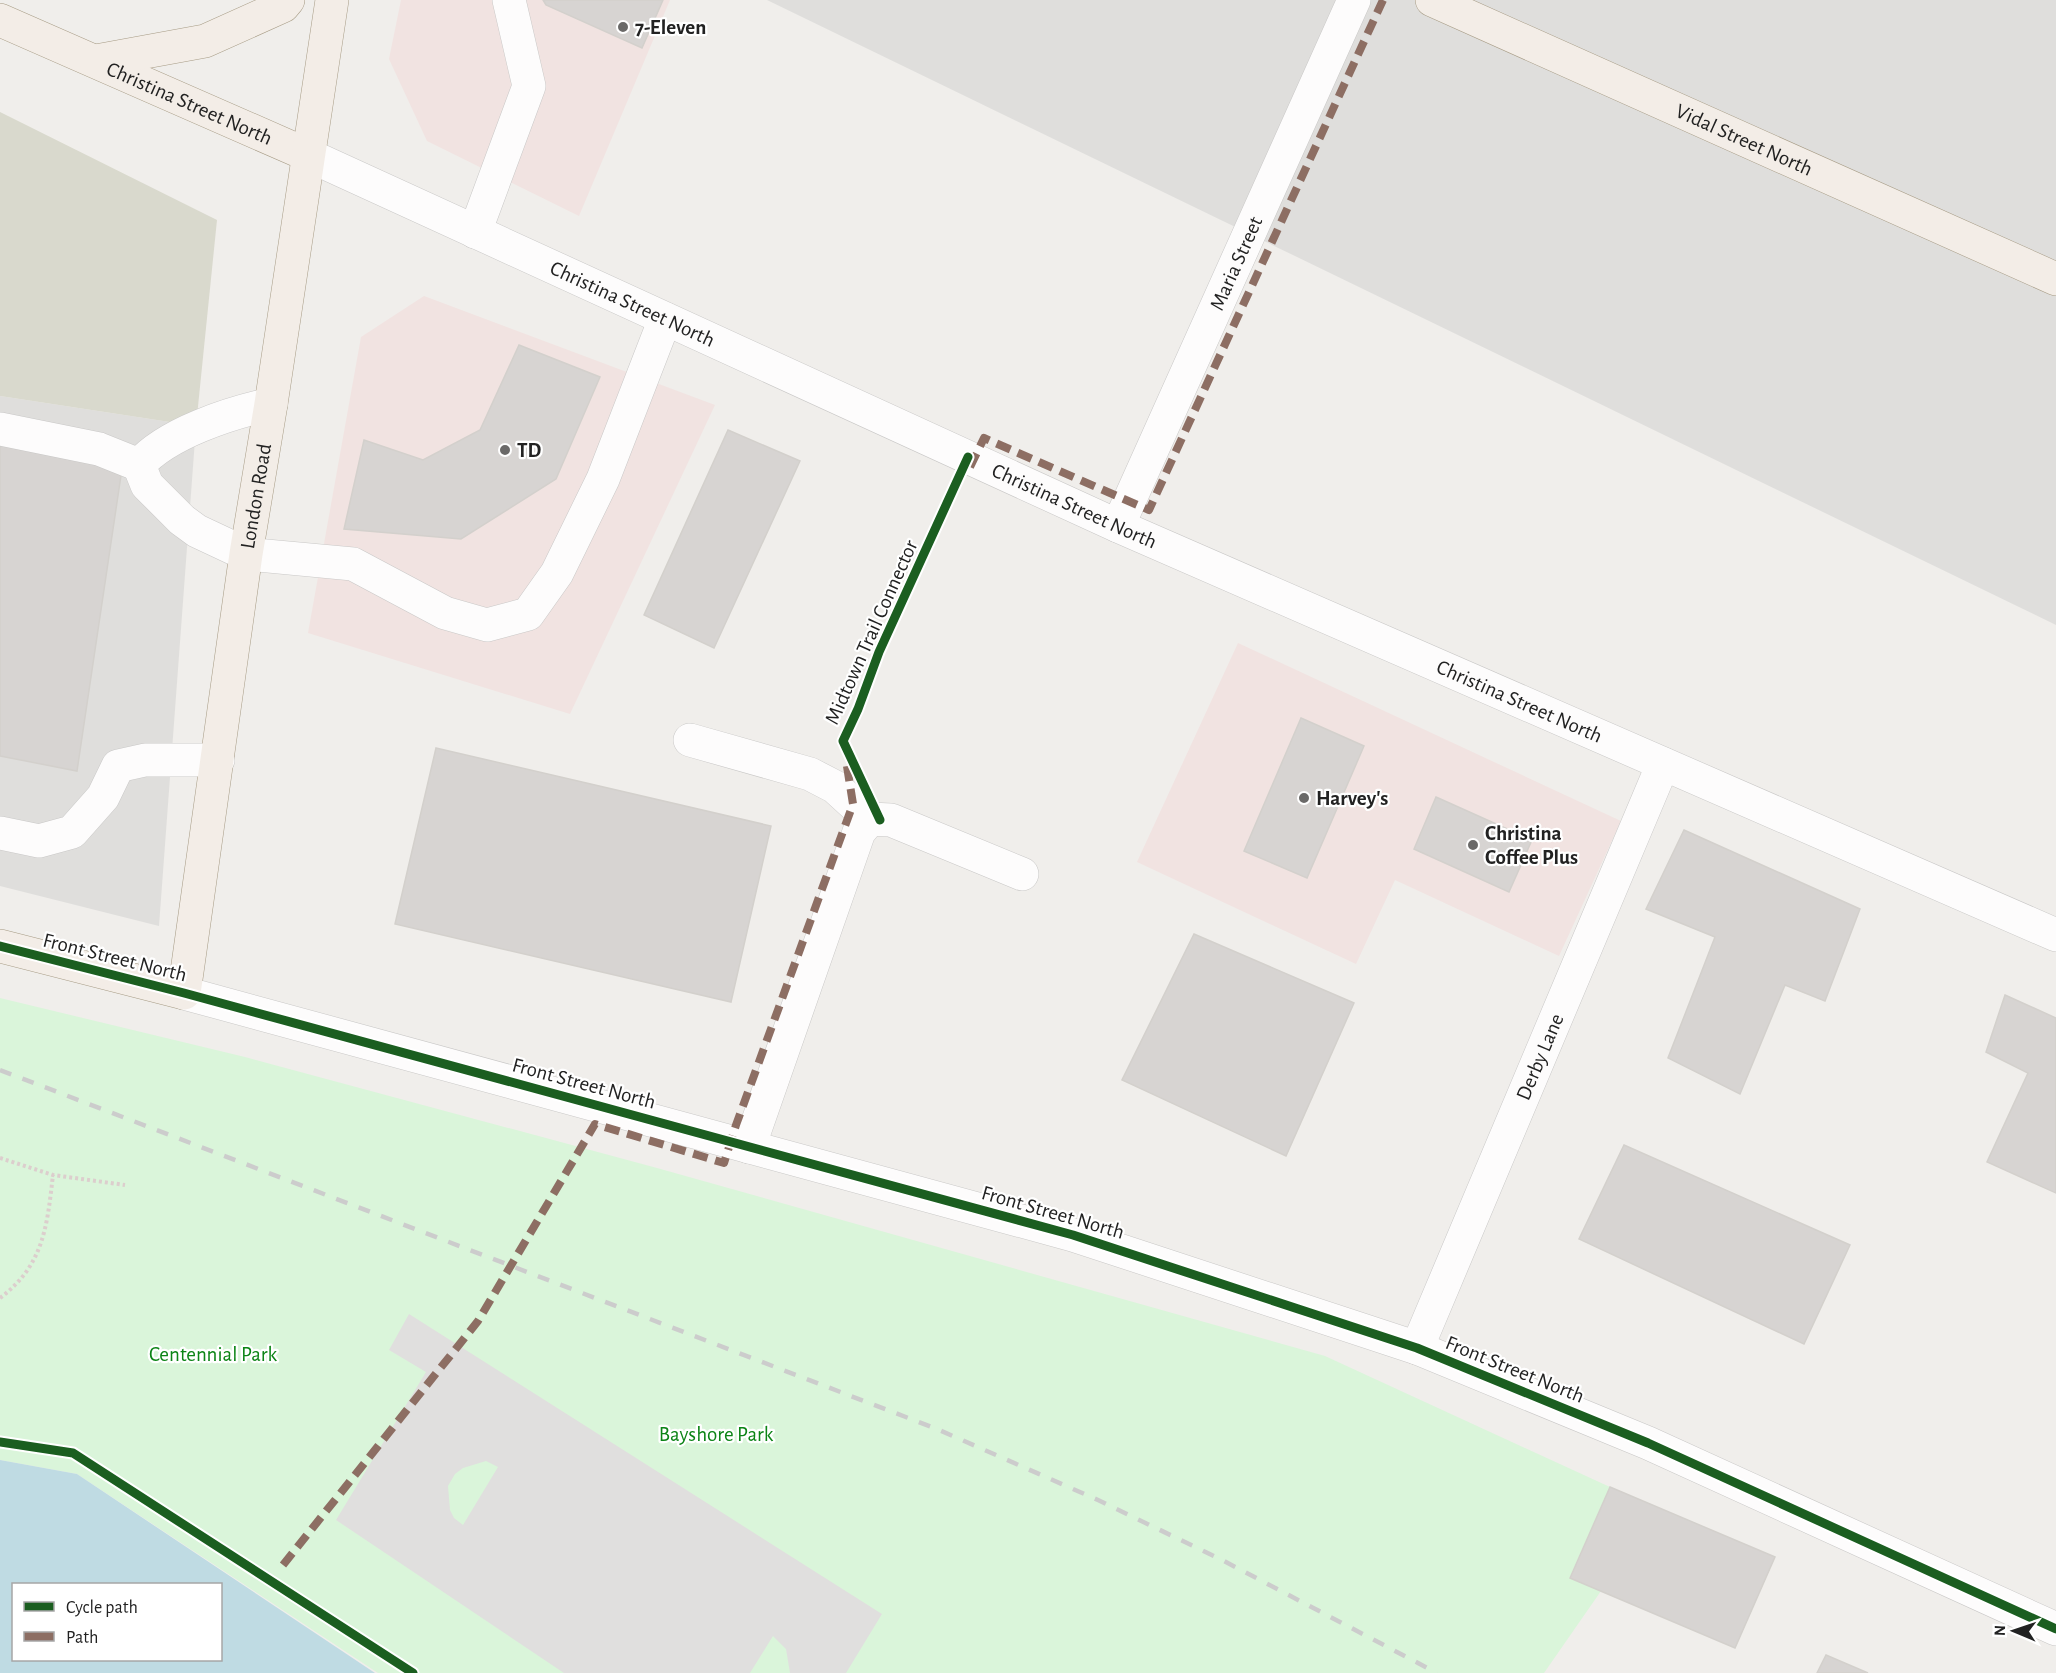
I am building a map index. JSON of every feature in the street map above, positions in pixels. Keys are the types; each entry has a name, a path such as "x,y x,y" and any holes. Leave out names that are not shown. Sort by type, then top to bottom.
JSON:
{"main road":[{"path":"96,61 206,41 283,6 288,0"},
{"name":"London Road","path":"184,993 246,554 332,0"},
{"name":"Vidal Street North","path":"1432,0 2056,279"},
{"name":"Christina Street North","path":"0,20 308,155"},
{"name":"Front Street North","path":"0,946 184,993"}],"street":[{"path":"476,232 530,86 509,0"},
{"name":"Maria Street","path":"1118,526 1354,0"},
{"name":"Christina Street North","path":"308,155 1118,526 2056,935"},
{"path":"0,429 99,449 139,465 147,485 182,520 197,531 246,554 353,564 445,614 487,625 528,614 557,573 603,479 664,319"},
{"path":"139,465 151,454 183,435 224,417 271,404"},
{"path":"690,740 810,774 835,787 870,819 891,820 1022,874"},
{"path":"0,833 39,841 72,832 103,797 118,766 146,760 218,760"},
{"name":"Derby Lane","path":"1417,1348 1663,764"},
{"path":"749,1147 859,832 870,819"},
{"name":"Front Street North","path":"184,993 1073,1235 1417,1348 1648,1443 2056,1629"}],"path":[{"path":"0,1158 53,1175 125,1185"},
{"path":"0,1298 17,1285 36,1257 47,1225 53,1175"},
{"path":"0,1442 73,1454 413,1673"}],"shaded area":[{"path":"401,0 670,0 579,216 427,141 389,59"},
{"path":"767,0 2056,0 2056,625"},
{"path":"0,112 217,220 196,426 0,396"},
{"path":"424,296 715,405 570,714 308,633 361,337"},
{"path":"0,396 196,426 159,926 0,886"},
{"path":"1238,643 1621,821 1559,956 1395,880 1356,964 1137,862"},
{"path":"409,1314 882,1614 846,1673 790,1673 786,1649 773,1636 750,1673 564,1673 336,1520 426,1372 389,1350","holes":["486,1461 498,1467 463,1525 454,1518 450,1510 448,1486 455,1474 463,1468"]}],"green space":[{"name":"Bayshore Park","path":"0,998 245,1057 657,1168 1325,1356 1610,1487 1570,1577 1601,1591 1544,1673 378,1673 77,1474 0,1460"}],"water":[{"path":"0,1460 77,1474 375,1673 0,1673"}],"building":[{"name":"7-Eleven","path":"543,0 663,0 642,48 546,5"},
{"name":"TD","path":"519,345 600,377 556,479 461,539 344,529 364,440 423,460 480,430"},
{"path":"728,430 800,461 714,648 644,615"},
{"path":"0,444 123,462 77,771 0,756"},
{"name":"Harvey's","path":"1301,718 1364,746 1307,878 1244,851"},
{"path":"436,748 771,826 731,1002 395,924"},
{"name":"Christina Coffee Plus","path":"1436,797 1532,840 1509,892 1414,849"},
{"path":"1684,830 1860,909 1825,1001 1785,985 1740,1094 1668,1058 1715,937 1646,909"},
{"path":"1194,934 1354,1003 1286,1156 1122,1080"},
{"path":"2005,995 2056,1018 2056,1193 1987,1162 2028,1073 1986,1052"},
{"path":"1624,1145 1850,1245 1804,1344 1579,1239"},
{"path":"1610,1487 1775,1557 1735,1648 1570,1578"},
{"path":"1826,1655 1868,1673 1817,1673"}],"railway":[{"path":"0,1070 937,1429 1098,1500 1222,1560 1437,1673"}],"marked path":[{"path":"970,467 984,438 1149,510 1383,0"},
{"path":"283,1565 478,1321 595,1124 724,1163 853,804 846,760"}],"cycle path":[{"name":"Midtown Trail Connector","path":"880,820 843,741 858,709 879,652 968,457"},
{"path":"0,946 184,993 1073,1235 1417,1348 1648,1443 2056,1629"},
{"path":"0,1442 73,1453 413,1673"}],"place":[{"name":"7-Eleven","path":"623,27"},
{"name":"TD","path":"505,450"},
{"name":"Harvey's","path":"1304,798"},
{"name":"Christina Coffee Plus","path":"1473,845"}],"park label":[{"name":"Centennial Park","path":"213,1354"}]}
